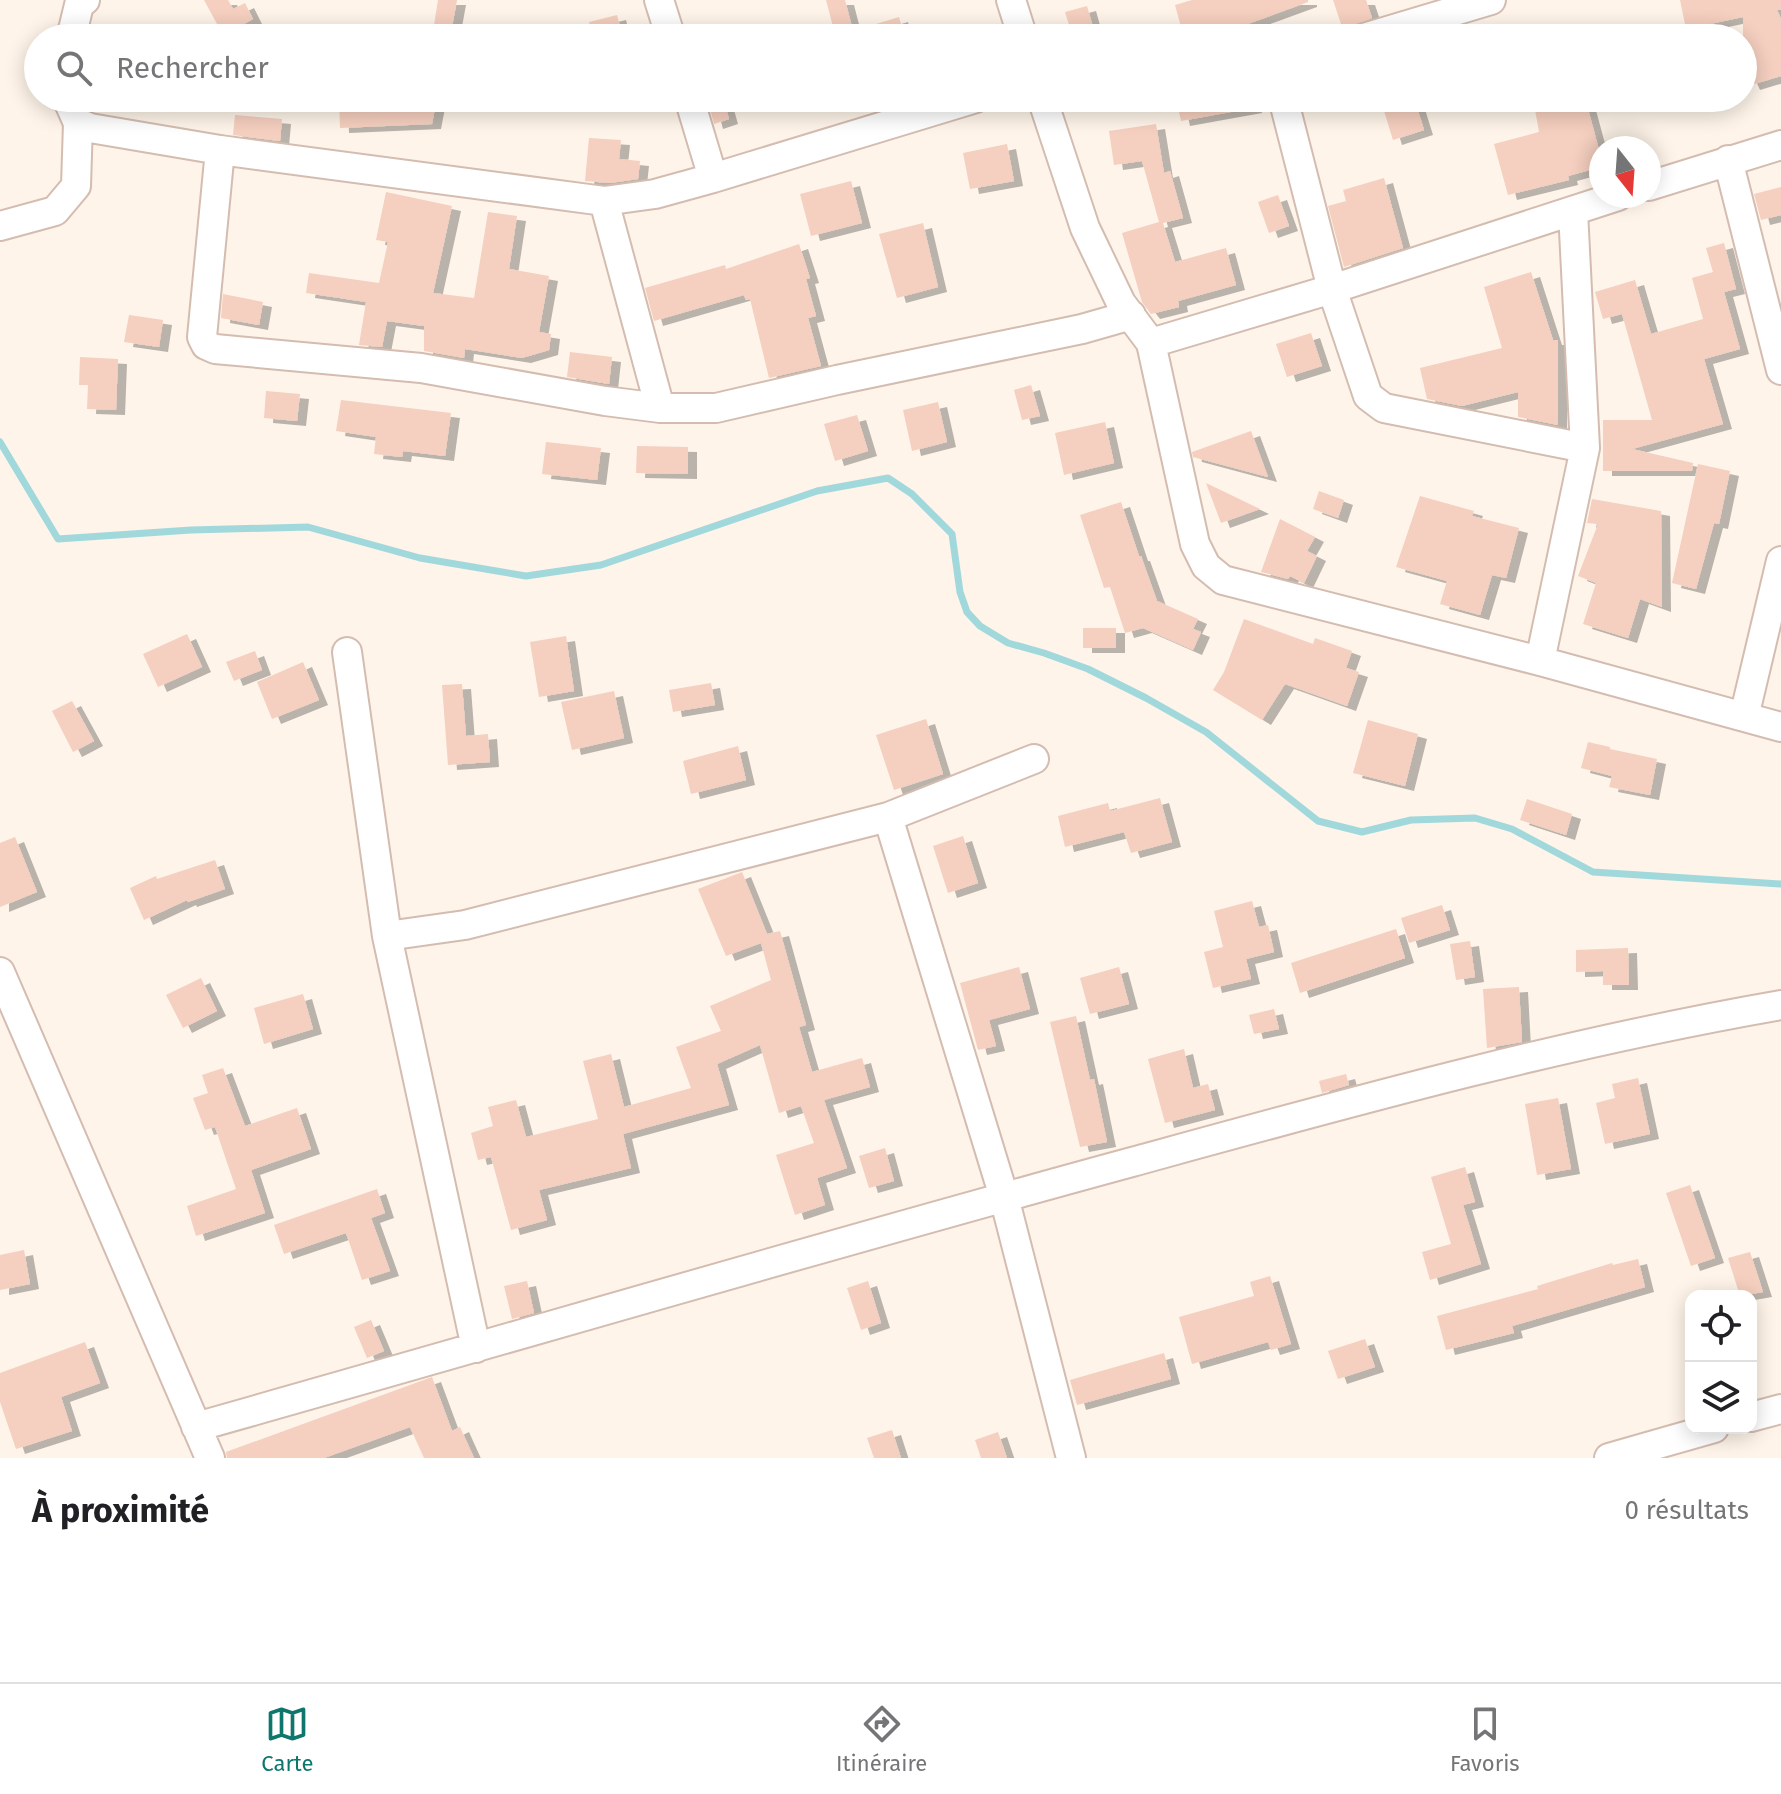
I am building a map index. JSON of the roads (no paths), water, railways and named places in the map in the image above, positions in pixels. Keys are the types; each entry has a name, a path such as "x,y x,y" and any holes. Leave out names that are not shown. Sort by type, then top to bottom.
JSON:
{"street":[{"path":"74,24 79,5 85,0"},
{"path":"659,0 667,24"},
{"path":"1011,0 1019,24"},
{"path":"1411,24 1491,0"},
{"path":"0,226 55,211 76,186 72,112"},
{"path":"74,112 90,128 220,150 604,201 655,194 930,112"},
{"path":"693,112 713,178"},
{"path":"1047,112 1085,228 1121,303 1151,343 1195,544 1206,566 1223,580 1540,661 1781,727"},
{"path":"1287,112 1332,289 1368,396 1384,408 1585,448"},
{"path":"1661,182 1781,145"},
{"path":"220,150 202,337 206,345 215,349 421,368 660,408 716,408 1082,329 1131,315"},
{"path":"1728,160 1781,370"},
{"path":"604,201 660,408"},
{"path":"1151,343 1332,289 1589,206"},
{"path":"1540,661 1585,448 1573,211"},
{"path":"1744,717 1781,561"},
{"path":"347,652 387,936 476,1348"},
{"path":"387,936 465,925 888,817 1034,759"},
{"path":"888,817 1004,1197 1071,1458"},
{"path":"0,972 210,1458"},
{"path":"196,1427 1004,1197 1391,1091 1675,1024 1781,1005"},
{"path":"1757,1415 1781,1409"},
{"path":"1609,1458 1693,1434"}],"waterway":[{"path":"0,442 58,539 191,530 308,527 420,558 526,576 601,565 817,491 888,478 912,494 952,534 960,592 967,612 980,626 1008,643 1088,669 1206,732 1318,821 1362,832 1411,820 1475,818 1512,829 1593,872 1781,884"}]}
